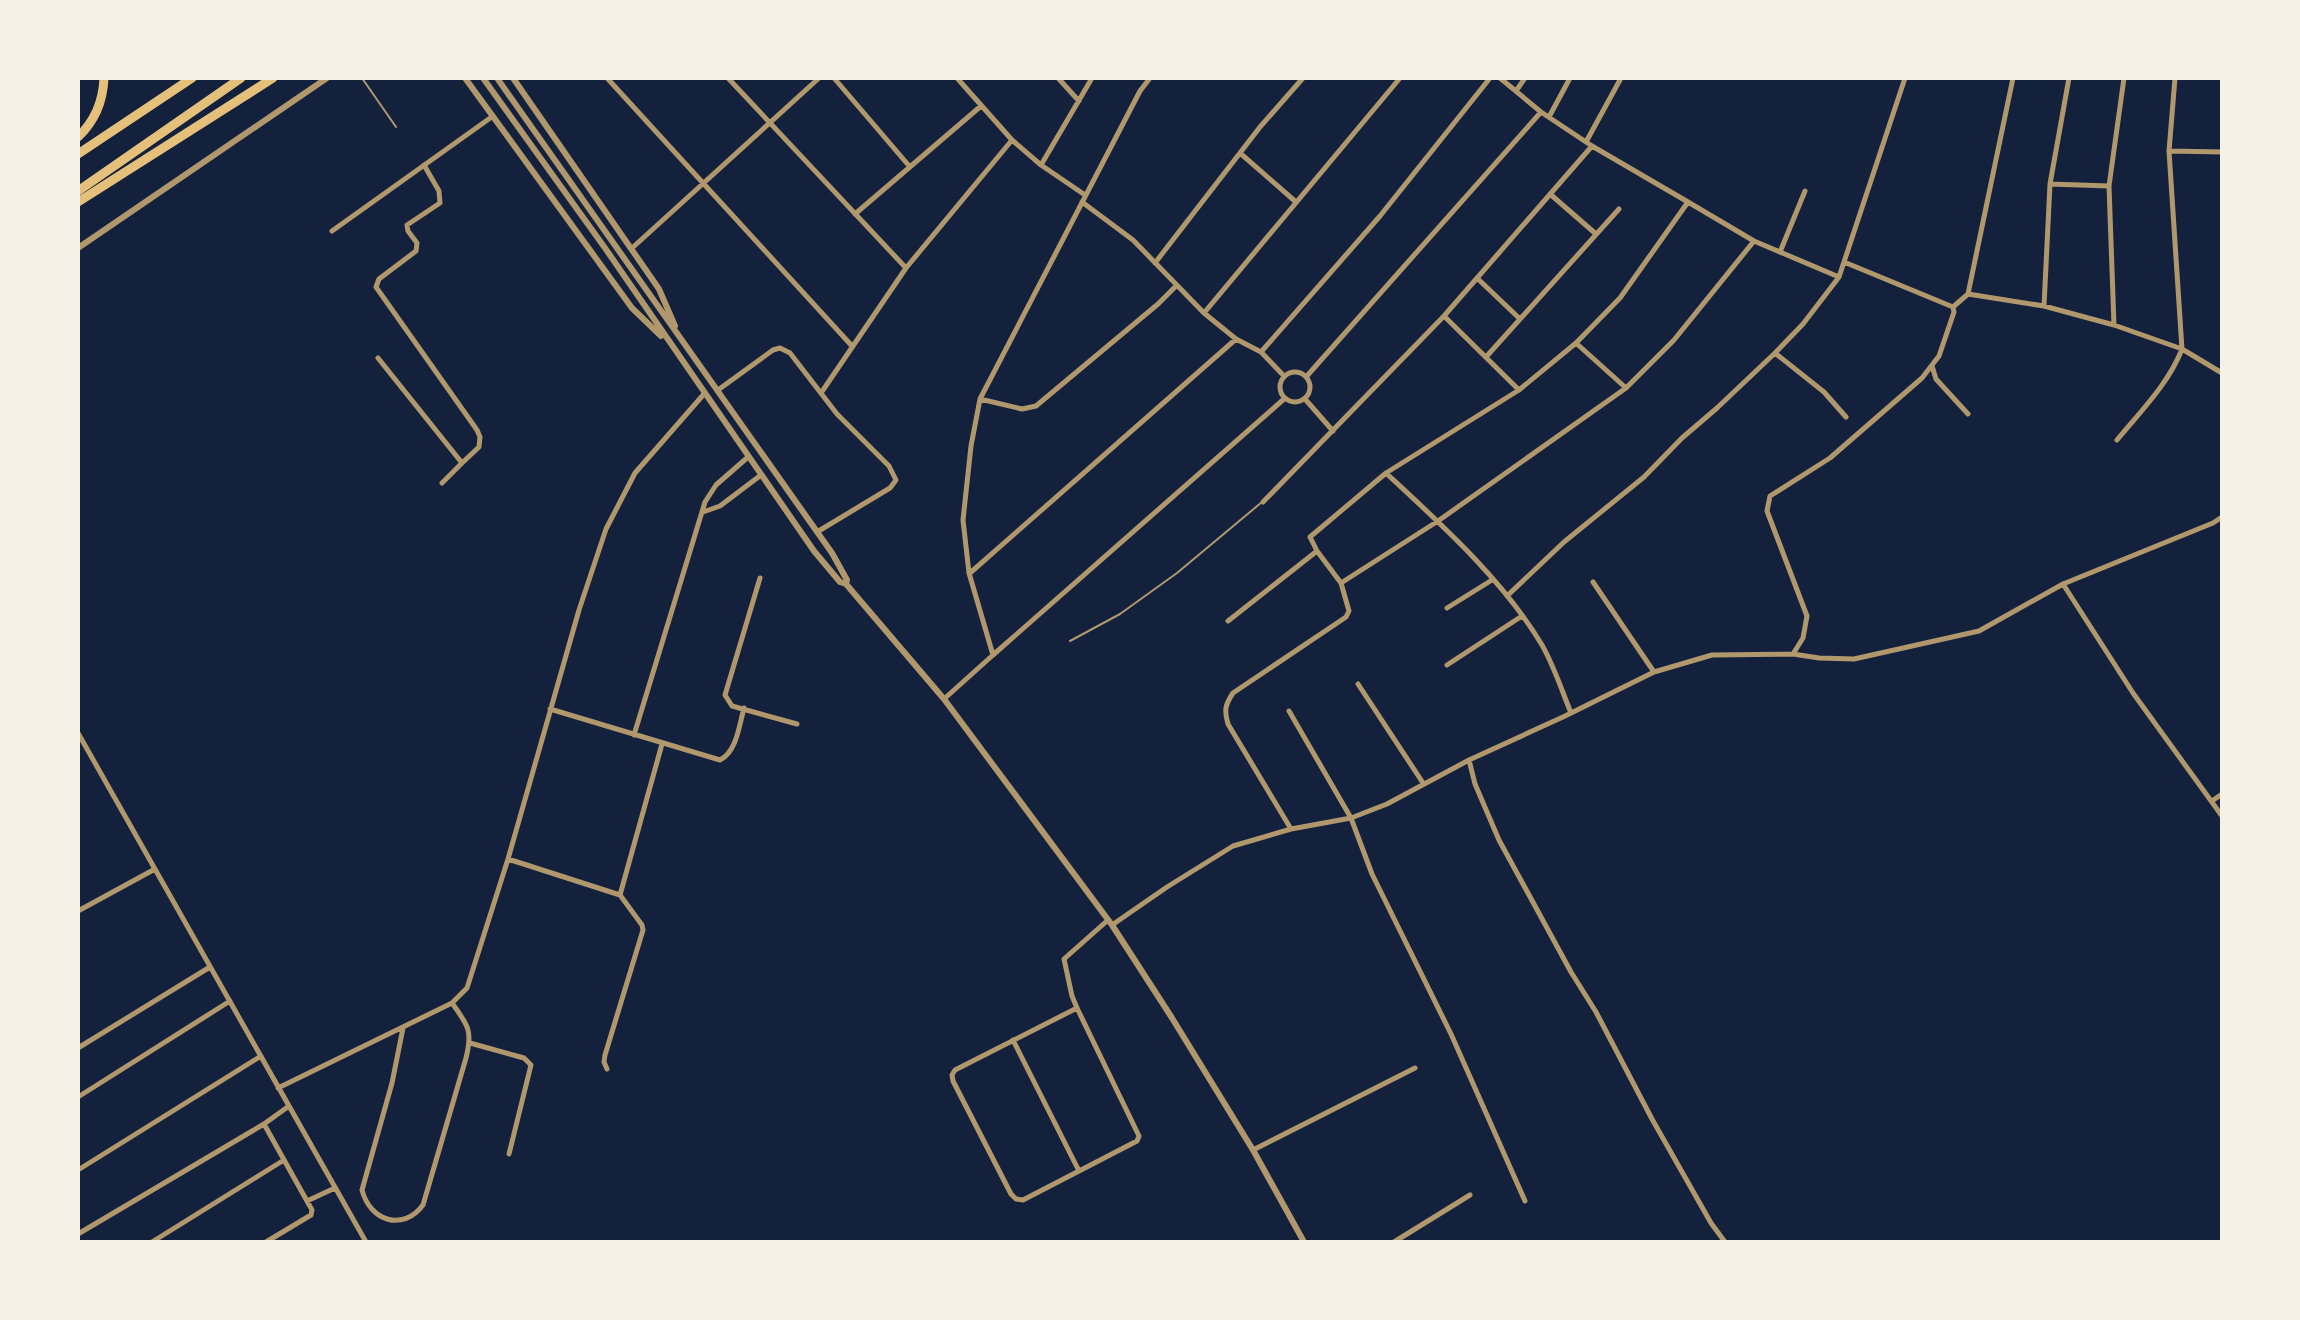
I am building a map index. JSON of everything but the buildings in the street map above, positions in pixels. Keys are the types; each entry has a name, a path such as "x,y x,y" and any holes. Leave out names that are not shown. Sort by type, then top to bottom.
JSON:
{"highway":[{"path":"78,137 91,123 99,107 104,78"},
{"path":"78,154 192,78"},
{"path":"78,191 241,78"},
{"path":"78,202 273,78"}],"street":[{"path":"78,248 327,78"},
{"path":"465,78 632,308 648,326 667,340"},
{"path":"483,78 821,559 944,699 1110,922 1253,1150 1304,1242"},
{"path":"497,78 817,532 841,569 846,584"},
{"path":"607,78 852,346"},
{"path":"728,78 906,268"},
{"path":"631,249 819,78"},
{"path":"834,78 910,167"},
{"path":"957,78 1012,140 1041,165 1085,195"},
{"path":"1058,78 1079,101"},
{"path":"1041,165 1092,78"},
{"path":"993,655 969,573 963,520 980,399 1140,91 1150,78"},
{"path":"1155,263 1303,78"},
{"path":"1204,313 1400,78"},
{"path":"1261,352 1380,216 1490,78"},
{"path":"1500,78 1541,112 1589,144 1754,241 1839,277"},
{"path":"1516,91 1525,78"},
{"path":"1549,117 1570,78"},
{"path":"1263,502 1444,316 1550,194 1589,144 1621,78"},
{"path":"1507,596 1564,542 1644,477 1803,324 1839,277 1905,78"},
{"path":"1953,307 1968,294 2013,78"},
{"path":"2044,306 2050,184 2069,78"},
{"path":"2114,325 2109,186 2124,78"},
{"path":"2117,440 2164,381 2182,349 2169,151 2175,78"},
{"path":"515,79 665,300 678,333"},
{"path":"855,214 981,106"},
{"path":"1306,377 1541,112"},
{"path":"332,231 493,116"},
{"path":"821,393 906,268 1012,140"},
{"path":"2169,151 2222,152"},
{"path":"1240,153 1296,202"},
{"path":"424,165 439,191 440,203 407,225 417,243 416,251 379,279 376,287 480,437 479,447 442,483"},
{"path":"2050,184 2109,186"},
{"path":"1780,252 1805,191"},
{"path":"1550,194 1596,234"},
{"path":"1082,202 1133,240 1204,313 1236,339 1261,352 1284,376"},
{"path":"1291,829 1228,724 1225,712 1226,703 1233,693 1346,617 1349,611 1341,583 1310,537 1386,473 1519,390 1576,343 1620,298 1688,202"},
{"path":"1486,357 1619,209"},
{"path":"1341,583 1438,521 1626,388 1674,340 1754,241"},
{"path":"1844,262 1953,307"},
{"path":"1477,278 1520,319"},
{"path":"980,399 1014,408 1032,408 1176,286"},
{"path":"1968,294 2044,306 2114,325 2182,349 2222,373"},
{"path":"1793,654 1803,638 1807,616 1767,511 1770,496 1814,470 1846,446 1915,385 1932,366 1944,344 1953,307"},
{"path":"1444,316 1519,390"},
{"path":"969,573 1236,339"},
{"path":"1576,343 1626,388"},
{"path":"718,390 780,348 790,353 837,414 889,466 896,480 883,493 817,532"},
{"path":"1775,353 1824,392 1846,417"},
{"path":"378,358 462,463"},
{"path":"1932,366 1936,379 1968,414"},
{"path":"1297,372 1306,377 1310,391 1305,399 1292,403 1284,399 1280,390 1284,376 1297,372"},
{"path":"278,1088 452,1003 467,988 508,859 597,552 616,506 635,473 704,394"},
{"path":"944,699 1284,399"},
{"path":"1305,399 1333,431"},
{"path":"634,735 705,502 716,485 748,457"},
{"path":"1386,473 1438,521 1507,596 1543,647 1571,713"},
{"path":"702,512 720,506 761,475"},
{"path":"1077,1008 955,1070 952,1075 1016,1199 1023,1200 1137,1141 1139,1136 1077,1008 1064,959 1110,922 1233,846 1291,829 1351,818 1387,804 1469,760 1654,672 1712,655 1793,654 1854,659 1979,631 2063,584 2222,517"},
{"path":"1228,621 1317,551"},
{"path":"760,578 725,695 732,706 797,724"},
{"path":"1447,608 1492,580"},
{"path":"1593,582 1654,672"},
{"path":"2063,584 2133,693 2222,816"},
{"path":"1447,665 1522,616"},
{"path":"1358,684 1423,783"},
{"path":"550,709 720,760 732,748 744,708"},
{"path":"1289,711 1351,818 1372,874 1451,1034 1525,1201"},
{"path":"78,733 366,1242"},
{"path":"620,895 662,744"},
{"path":"1469,760 1475,784 1499,840 1652,1119 1725,1242"},
{"path":"2212,801 2222,794"},
{"path":"508,859 620,895 640,923 643,930 605,1055 607,1069"},
{"path":"78,911 155,869"},
{"path":"78,1048 210,967"},
{"path":"78,1097 230,1001"},
{"path":"404,1027 392,1083 363,1183 368,1204 383,1219 396,1220 423,1205 470,1043 469,1028 452,1003"},
{"path":"1013,1040 1079,1171"},
{"path":"470,1043 524,1058 531,1065 509,1154"},
{"path":"78,1170 261,1056"},
{"path":"1253,1150 1415,1068"},
{"path":"78,1234 264,1124 289,1106"},
{"path":"264,1124 312,1210 311,1215 266,1242"},
{"path":"152,1242 284,1160"},
{"path":"307,1201 335,1188"},
{"path":"1394,1242 1470,1195"}],"lane":[{"path":"362,78 396,127"},
{"path":"1070,641 1120,614 1177,573 1263,502"}]}
